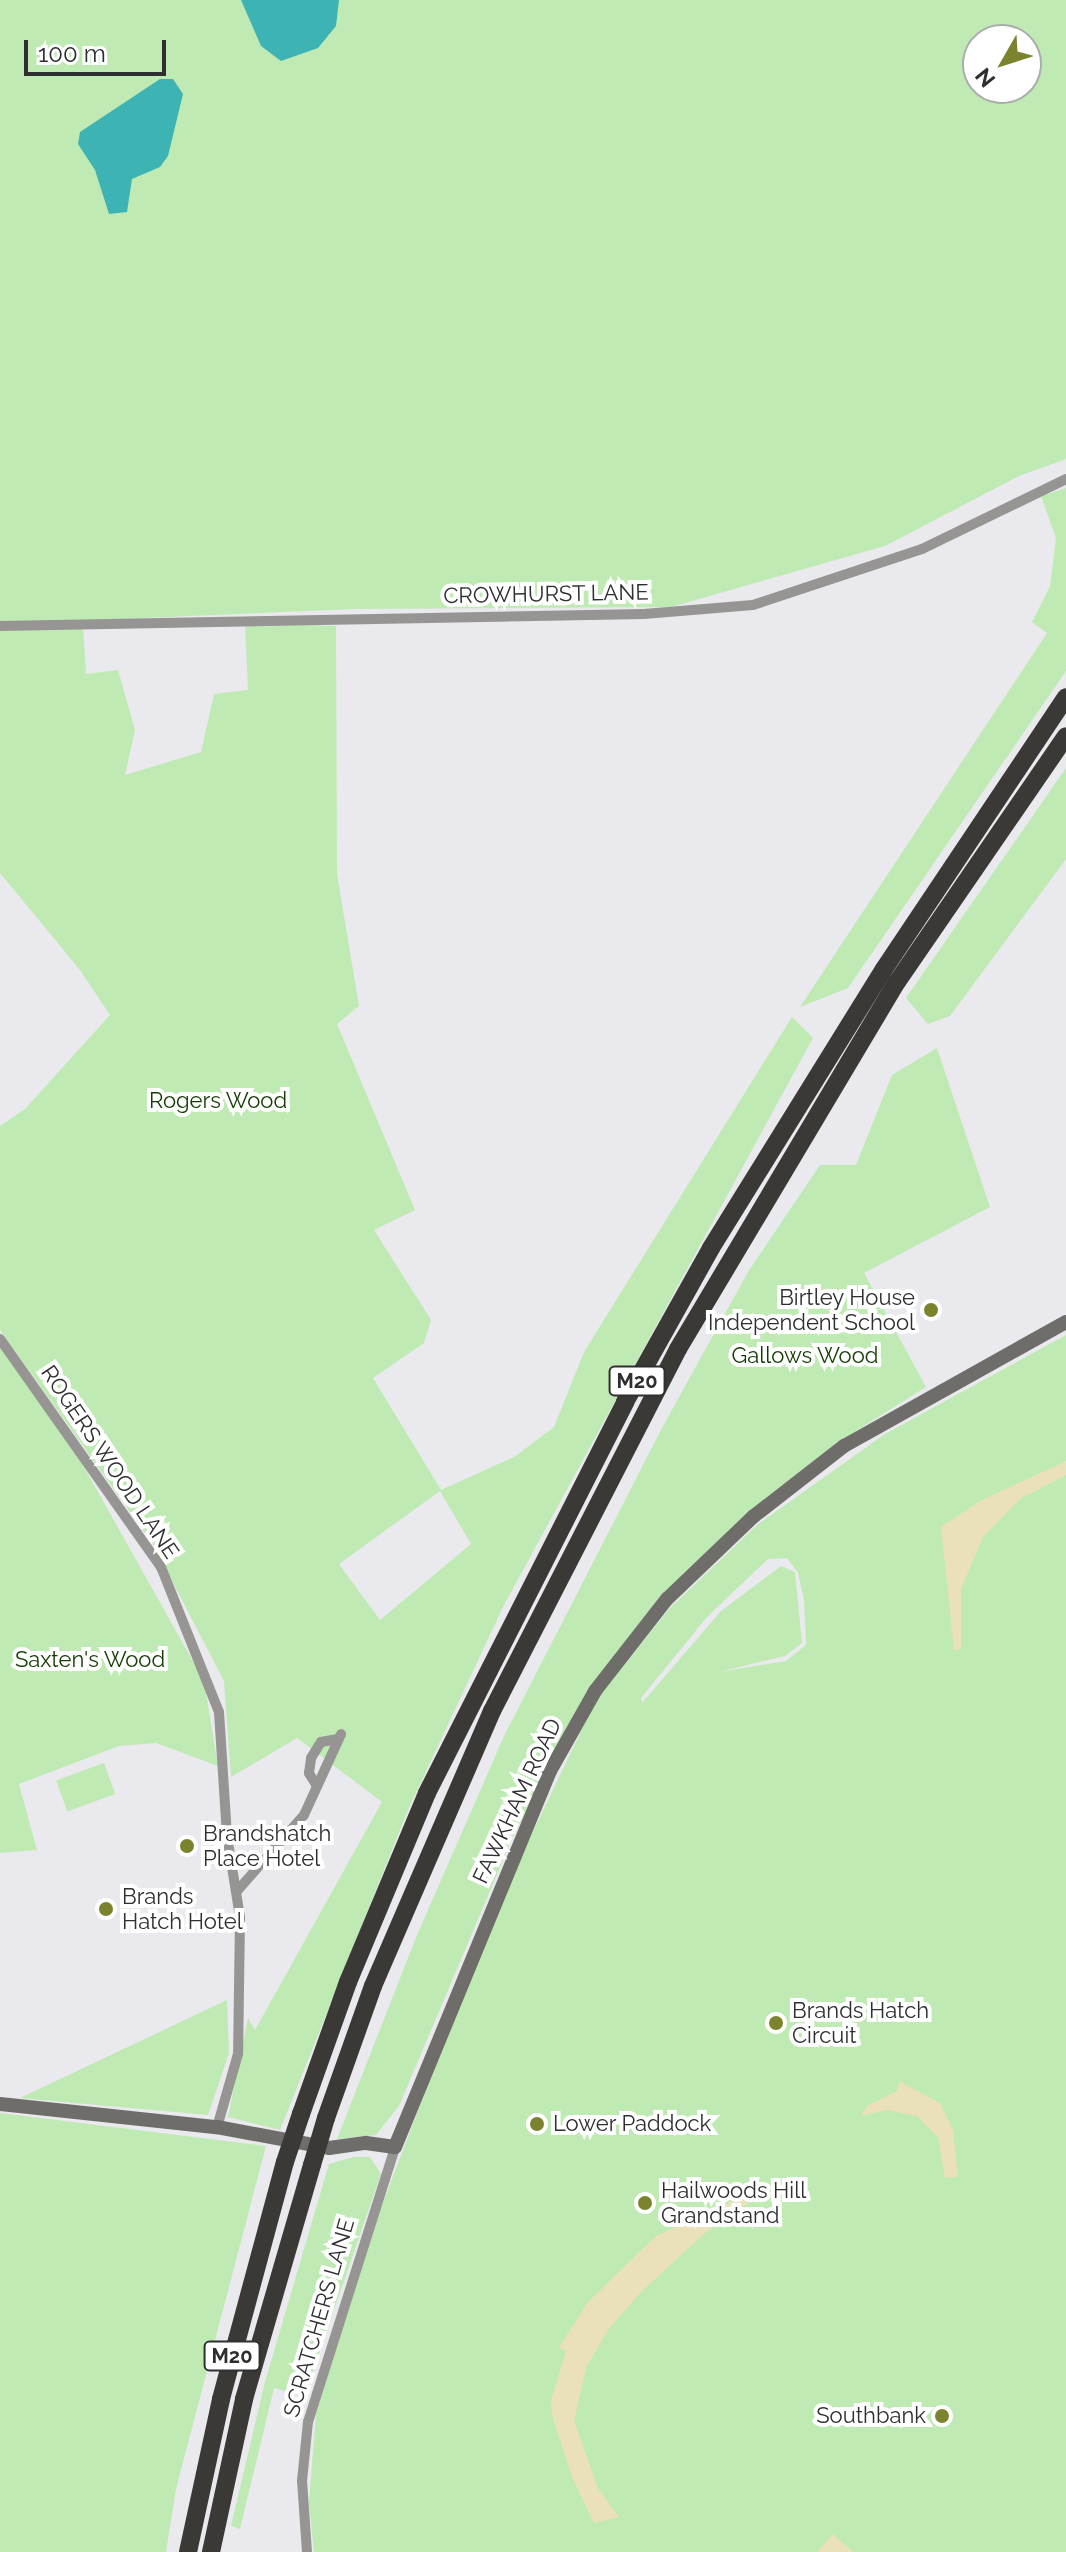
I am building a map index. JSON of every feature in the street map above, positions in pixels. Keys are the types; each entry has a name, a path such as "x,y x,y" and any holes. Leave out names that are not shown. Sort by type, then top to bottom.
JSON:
{"highway":[{"name":"M20","path":"188,2552 221,2399 285,2162 348,1982 427,1793 625,1402 711,1248 884,969 1066,697"},
{"name":"M20","path":"211,2552 244,2399 326,2118 373,1986 492,1711 678,1349 897,982 1066,736"}],"street":[{"name":"CROWHURST LANE","path":"0,626 644,614 753,605 922,549 1066,479"},
{"name":"FAWKHAM ROAD","path":"395,2147 550,1771 595,1691 667,1599 754,1516 844,1446 1066,1322"},
{"name":"ROGERS WOOD LANE","path":"0,1339 161,1567 219,1712 237,1891 238,2054 217,2127"},
{"path":"237,1891 287,1840 317,1786 339,1737 321,1742 311,1758 309,1773 317,1786"},
{"path":"232,1864 254,1874"},
{"path":"0,2104 217,2127 329,2148 366,2143 395,2147"},
{"name":"SCRATCHERS LANE","path":"307,2552 302,2481 308,2422 395,2147"}],"green space":[{"path":"0,0 1066,0 1066,459 1019,476 885,546 671,607 355,609 0,624"},
{"path":"1066,488 1066,671 848,988 800,1007 1047,633 1032,622 1050,586 1056,538 1041,496"},
{"name":"Rogers Wood","path":"245,623 336,626 337,874 359,1006 337,1024 415,1210 374,1230 431,1320 424,1343 373,1378 441,1490 514,1457 554,1427 584,1352 792,1017 813,1038 504,1605 408,1810 280,2130 228,2117 248,2018 255,2030 382,1802 297,1738 231,1777 224,1681 153,1544 0,1330 0,1126 25,1109 110,1015 80,970 0,873 0,631 83,626 86,674 118,670 135,730 125,775 201,752 214,694 248,690","holes":["440,1491 471,1544 380,1620 339,1564"]},
{"path":"1066,768 1066,859 950,1016 928,1024 906,998"},
{"name":"Gallows Wood","path":"937,1048 990,1207 864,1273 926,1387 840,1441 663,1593 594,1683 512,1839 399,2106 376,2135 337,2139 417,1935 505,1734 662,1428 748,1272 820,1165 856,1165 892,1075"},
{"name":"Brands Hatch Circuit","path":"1066,1335 1066,2552 314,2552 309,2502 316,2414 371,2234 491,1919 595,1702 669,1609 757,1525 885,1434","holes":["787,1558 798,1573 804,1600 806,1645 786,1661 719,1672 785,1656 802,1643 795,1572 781,1566 721,1611 642,1703 641,1698 707,1617 768,1559"]},
{"name":"Saxten's Wood","path":"0,1347 61,1426 204,1681 218,1766 156,1743 119,1746 19,1784 37,1850 0,1853"},
{"path":"104,1763 115,1794 67,1811 56,1780"},
{"path":"227,2000 229,2053 208,2115 20,2098"},
{"path":"0,2113 266,2146 176,2489 166,2552 0,2552"},
{"path":"354,2157 370,2157 381,2174 304,2397 274,2388 240,2529 231,2526 265,2382 329,2164"}],"sand":[{"path":"1066,1461 1066,1475 1020,1499 983,1537 961,1589 961,1649 954,1650 941,1527 980,1501"},
{"path":"899,2081 940,2103 953,2130 958,2177 945,2178 938,2137 917,2116 887,2110 861,2116 867,2106 897,2091"},
{"path":"738,2199 753,2200 705,2233 641,2292 608,2330 586,2368 574,2421 598,2488 619,2517 594,2523 572,2477 552,2415 551,2401 566,2351 559,2347 589,2301 656,2236"},
{"path":"833,2534 853,2552 817,2552"}],"water":[{"path":"241,0 339,0 336,26 318,48 281,61 261,46"},
{"path":"160,79 173,79 183,94 168,156 160,167 132,179 127,212 109,214 95,170 78,144 80,132"}],"place":[{"name":"Birtley House Independent School","path":"931,1310"},
{"name":"Brandshatch Place Hotel","path":"187,1846"},
{"name":"Brands Hatch Hotel","path":"106,1909"},
{"name":"Brands Hatch Circuit","path":"776,2023"},
{"name":"Lower Paddock","path":"537,2124"},
{"name":"Hailwoods Hill Grandstand","path":"645,2203"},
{"name":"Southbank","path":"942,2416"}]}
